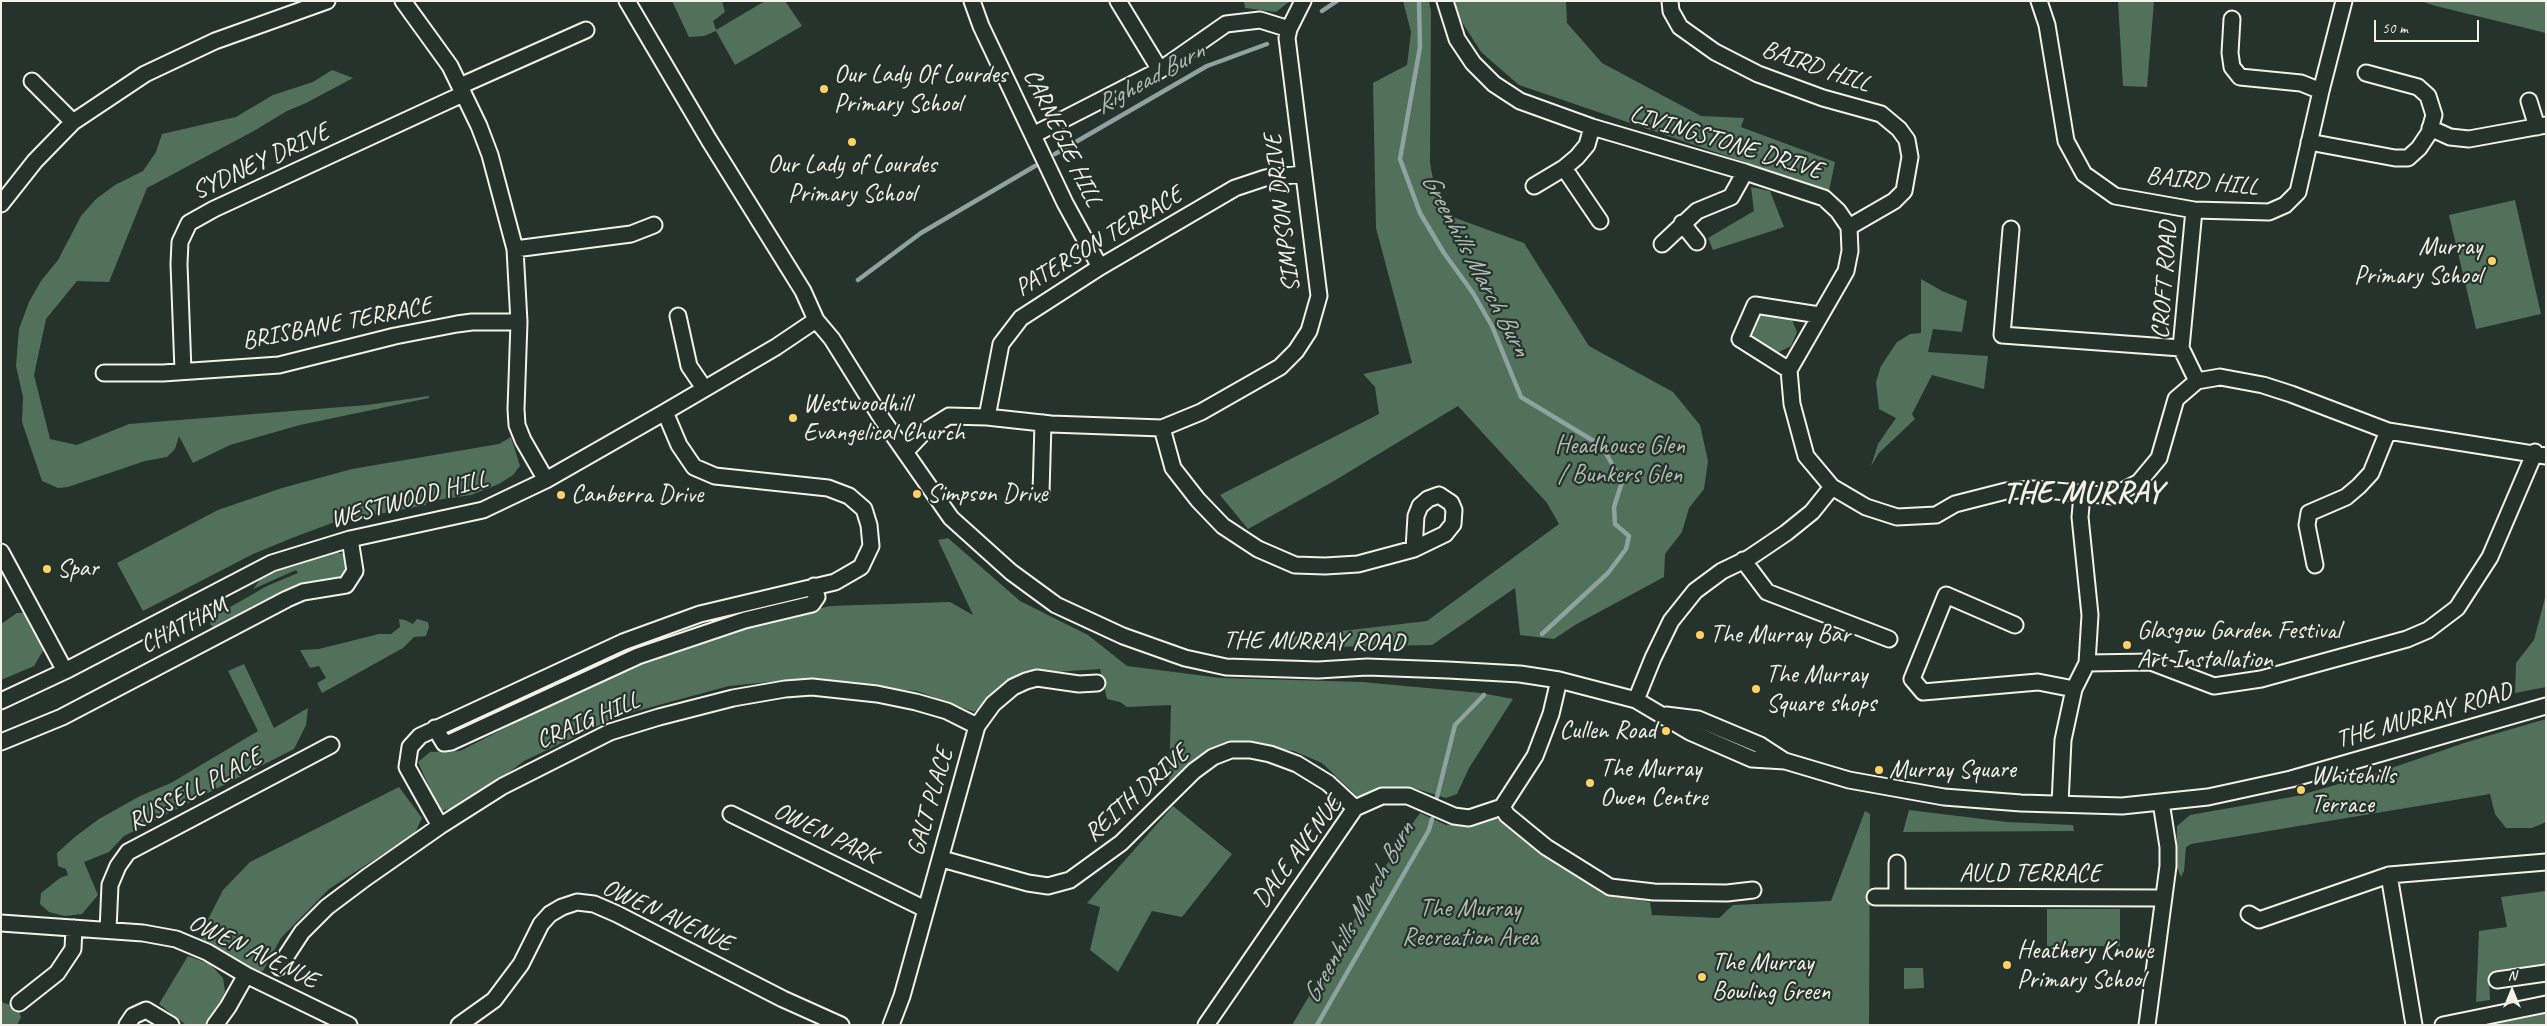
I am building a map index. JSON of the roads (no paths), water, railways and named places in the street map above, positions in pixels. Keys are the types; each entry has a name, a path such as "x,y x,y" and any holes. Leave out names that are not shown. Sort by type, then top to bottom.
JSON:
{"street":[{"path":"1,204 35,161 73,122 145,74 215,41 327,1"},
{"path":"403,1 446,60 479,126 490,155 515,249 519,322 516,409 518,425 523,440 546,480"},
{"name":"THE MURRAY ROAD","path":"627,1 709,140 803,292 816,320 832,339 905,452 951,518 1012,572 1056,605 1123,636 1185,658 1226,667 1318,670 1367,667 1494,672 1559,680 1636,700 1662,714 1698,719 1760,745 1784,761 1849,780 1944,798 2060,804 2122,806 2208,798 2291,779 2546,706"},
{"name":"CARNEGIE HILL","path":"972,1 981,26 1033,135 1100,267"},
{"path":"1118,1 1160,70"},
{"path":"1033,135 1160,70 1226,24 1260,20 1288,28 1303,1"},
{"name":"LIVINGSTONE DRIVE","path":"1445,1 1457,39 1473,62 1494,84 1520,101 1592,127 1746,172 1824,198 1838,211 1849,227"},
{"name":"BAIRD HILL","path":"1670,1 1671,11 1680,27 1715,52 1758,74 1823,98 1881,114 1899,129 1907,140 1910,157 1904,190 1894,201 1849,227"},
{"name":"BAIRD HILL","path":"2039,1 2047,25 2066,141 2084,174 2115,196 2194,210 2269,212 2285,205 2298,192 2321,90 2344,1"},
{"path":"2232,19 2231,60 2232,67 2240,77 2301,83 2321,90"},
{"name":"SIMPSON DRIVE","path":"905,452 925,431 949,416 987,417 1043,423 1162,428 1201,412 1280,367 1296,351 1309,331 1319,296 1302,174 1287,38 1288,28"},
{"name":"SYDNEY DRIVE","path":"183,371 179,264 180,242 189,223 214,209 586,30"},
{"path":"2309,142 2380,157 2408,158 2419,148 2434,116 2428,96 2418,86 2366,73"},
{"path":"32,81 73,122"},
{"path":"2430,128 2450,137 2469,140 2541,126 2529,101"},
{"path":"1534,186 1564,168 1587,145 1592,127"},
{"path":"1564,168 1600,221"},
{"path":"1662,244 1682,223 1697,211 1731,197 1746,172"},
{"name":"PATERSON TERRACE","path":"987,417 995,367 1001,344 1020,318 1100,267 1235,188 1265,178 1302,174"},
{"name":"CROFT ROAD","path":"2194,210 2181,348 2197,381"},
{"path":"1682,223 1697,242"},
{"path":"515,249 631,234 654,225"},
{"path":"1849,227 1850,251 1846,271 1819,314 1789,370 1792,404 1806,456 1832,486 1866,507 1896,517 1936,515 1955,504 2006,491 2033,489 2082,495 2113,496 2139,482 2159,458 2176,399 2197,381 2220,377 2263,385 2388,431 2541,454 2490,557 2457,608 2428,630 2407,638 2261,679 2214,686 2151,662 2087,664"},
{"path":"2011,229 2002,336 2181,348"},
{"path":"1789,370 1740,339 1755,305 1819,314"},
{"path":"678,316 689,366 704,388"},
{"name":"WESTWOOD HILL","path":"1,701 65,671 272,564 350,538 483,510 546,480 776,347 816,320"},
{"name":"BRISBANE TERRACE","path":"104,373 183,371 279,365 395,336 457,324 472,322 519,322"},
{"path":"440,826 407,767 410,747 420,736 623,642 700,614 835,582 861,567 872,546 869,525 864,509 849,496 828,488 715,476 694,467 679,445 665,412"},
{"path":"1040,493 1043,423"},
{"path":"1162,428 1173,468 1223,526 1258,550 1295,565 1325,566 1358,564 1414,549"},
{"path":"2314,565 2307,525 2309,513 2346,496 2359,486 2371,472 2388,431"},
{"path":"1636,700 1657,640 1695,591 1722,571 1786,533 1812,512 1832,486"},
{"path":"2060,804 2064,740 2074,689 2087,664 2090,615 2080,517 2082,495"},
{"name":"CHATHAM","path":"1,742 62,717 287,599 303,592 346,585 355,571 350,538"},
{"path":"1,552 65,671"},
{"path":"1743,560 1767,592 1792,600 1889,639"},
{"path":"436,728 444,743 451,742 630,659 745,620 812,604 817,597 814,586"},
{"path":"2015,625 1946,595 1912,679 1923,692 2038,682 2074,689"},
{"path":"623,642 630,659"},
{"name":"GALT PLACE","path":"891,1025 902,996 937,865 942,859 977,726 993,704 1013,688 1026,681 1037,678 1079,684 1097,684"},
{"path":"1559,680 1552,714 1535,756 1502,808 1507,815 1546,847 1610,887 1654,892 1736,893 1753,890"},
{"name":"CRAIG HILL","path":"279,967 302,932 327,907 440,826 514,779 610,732 733,698 785,689 843,690 916,702 947,711 977,726"},
{"name":"RUSSELL PLACE","path":"108,930 110,885 118,866 128,852 331,746"},
{"name":"REITH DRIVE","path":"942,859 1028,883 1048,886 1070,880 1121,843 1194,771 1213,757 1231,750 1250,750 1270,754 1297,764 1328,783 1355,808"},
{"name":"DALE AVENUE","path":"1206,1025 1355,808 1382,796 1408,796 1454,816 1469,818 1502,808"},
{"path":"2147,1025 2164,898 2168,847 2161,802"},
{"name":"OWEN PARK","path":"731,814 925,909"},
{"path":"2249,914 2259,920 2388,875 2546,862"},
{"path":"1896,863 1896,897"},
{"path":"2388,875 2414,1025"},
{"name":"AULD TERRACE","path":"1875,897 2164,898"},
{"name":"OWEN AVENUE","path":"460,1025 494,1000 521,964 541,924 550,914 562,906 577,902 594,904 617,914 838,1024"},
{"name":"OWEN AVENUE","path":"1,924 108,930 176,939 207,952 246,975 349,1025"},
{"path":"19,1003 57,973 73,949 74,928"},
{"path":"2498,980 2546,973"},
{"path":"215,1025 228,1007 246,975"},
{"path":"2443,1025 2546,1004"},
{"path":"127,1025 133,1016 146,1010 171,1025"}],"waterway":[{"name":"Righead Burn","path":"1322,11 1337,1"},
{"name":"Greenhills March Burn","path":"1419,1 1420,47 1400,159 1420,213 1444,253 1473,293 1492,326 1521,397 1602,446 1622,482 1614,507 1615,524 1629,536 1626,549 1608,573 1542,634"},
{"name":"Righead Burn","path":"1055,154 1207,66 1267,44"},
{"name":"Righead Burn","path":"858,280 921,233 1035,166"},
{"name":"Greenhills March Burn","path":"1437,797 1455,725 1484,695"},
{"name":"Greenhills March Burn","path":"1317,1025 1429,830 1432,819"}],"place":[{"name":"Our Lady Of Lourdes Primary School","path":"824,89"},
{"name":"Our Lady of Lourdes Primary School","path":"852,142"},
{"name":"Murray Primary School","path":"2492,261"},
{"name":"Westwoodhill Evangelical Church","path":"793,418"},
{"name":"Simpson Drive","path":"917,494"},
{"name":"Canberra Drive","path":"561,495"},
{"name":"Spar","path":"47,569"},
{"name":"The Murray Bar","path":"1700,635"},
{"name":"Glasgow Garden Festival Art Installation","path":"2127,645"},
{"name":"The Murray Square shops","path":"1756,689"},
{"name":"Cullen Road","path":"1666,731"},
{"name":"Murray Square","path":"1879,770"},
{"name":"The Murray Owen Centre","path":"1590,783"},
{"name":"Whitehills Terrace","path":"2301,790"},
{"name":"Heathery Knowe Primary School","path":"2007,965"},
{"name":"The Murray Bowling Green","path":"1702,977"}],"district":[{"name":"THE MURRAY","path":"2083,494"}],"park label":[{"name":"Headhouse Glen / Bunkers Glen","path":"1620,460"},
{"name":"The Murray Recreation Area","path":"1470,924"}]}
